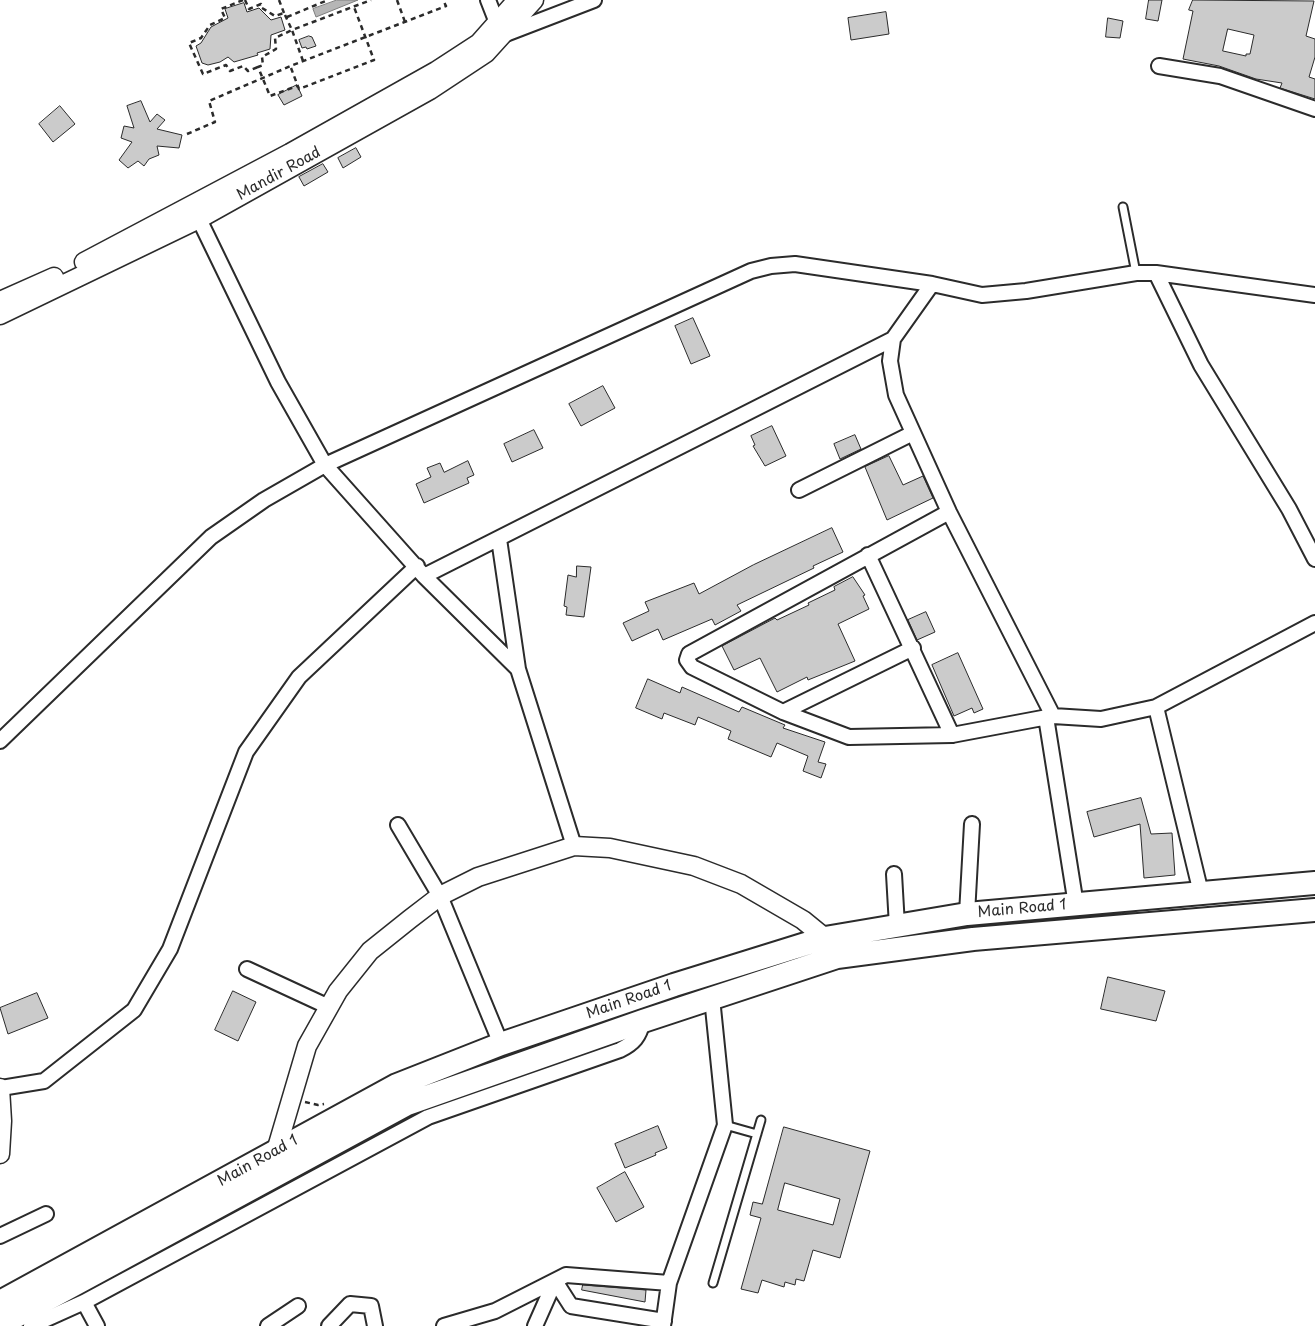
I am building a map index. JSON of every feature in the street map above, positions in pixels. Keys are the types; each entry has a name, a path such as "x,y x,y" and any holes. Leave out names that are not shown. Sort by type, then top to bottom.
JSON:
{"main road":[{"name":"Main Road 1","path":"0,1302 397,1085 501,1044 674,985 825,938 967,914 1315,883"},
{"name":"Main Road 1","path":"0,1325 407,1104 642,1021 837,957 973,939 1315,910"}],"street":[{"path":"488,0 500,29 594,0"},
{"name":"Mandir Road","path":"0,315 199,218 430,90 480,58 517,0"},
{"name":"Mandir Road","path":"0,301 60,275 290,153 436,71 500,29 534,0"},
{"path":"1159,66 1220,76 1315,109"},
{"path":"199,218 278,382 324,465 420,571 518,670"},
{"path":"0,741 211,537 264,500 324,465 751,271 771,266 795,264 932,284 982,295 1026,291 1136,273 1156,273 1315,294"},
{"path":"1156,273 1201,364 1289,509 1315,559"},
{"path":"932,284 893,339 890,361 896,395 949,512 1049,716 1076,905"},
{"path":"0,1154 0,1088 44,1081 134,1010 170,949 246,752 299,677 420,571 498,539 893,339"},
{"path":"799,490 913,433"},
{"path":"949,512 689,654 687,660 692,667 783,712 850,737 952,735 1049,716 1101,719 1156,706 1315,623"},
{"path":"498,539 518,670 574,846"},
{"path":"868,555 952,735"},
{"path":"783,712 913,648"},
{"path":"1156,706 1201,893"},
{"path":"967,914 972,824"},
{"path":"398,825 440,896 501,1044"},
{"path":"276,1151 307,1046 338,991 370,951 440,896 478,877 574,846 610,848 694,866 741,884 803,920 825,938"},
{"path":"894,874 897,926"},
{"path":"247,969 329,1007"},
{"path":"555,1281 571,1306 664,1324 669,1283 725,1125 712,998"},
{"path":"31,1326 84,1302 428,1117 620,1050 634,1043 640,1032 642,1021"},
{"path":"0,1236 46,1214"},
{"path":"444,1326 495,1311 566,1275 669,1283"},
{"path":"535,1326 555,1281"},
{"path":"84,1302 97,1326"},
{"path":"329,1326 350,1304 370,1306 375,1326"},
{"path":"268,1326 298,1306"}],"lane":[{"path":"1123,207 1136,273"},
{"path":"713,1283 761,1120"},
{"path":"725,1125 757,1134"}],"path":[{"path":"328,0 286,16 284,13 275,16 270,14 262,8 261,4 249,9 244,0 232,2 221,9 225,18 210,25 202,38 190,43 203,74 226,65 230,71 243,66 248,72 263,65 262,57 276,49 275,38 371,0"},
{"path":"279,0 303,61"},
{"path":"397,0 405,22"},
{"path":"187,134 215,122 209,101 262,77 291,68 303,61 446,6 443,0"},
{"path":"291,68 299,89 374,60 354,7"},
{"path":"258,67 270,96 297,86"}],"shaded area":[{"path":"337,0 358,0 316,17 313,9"}],"building":[{"path":"1149,0 1162,0 1158,21 1146,19"},
{"path":"1193,0 1314,1 1306,36 1315,39 1315,57 1309,77 1315,79 1315,99 1280,88 1282,83 1256,79 1219,66 1183,59 1193,11 1189,10","holes":["1228,29 1254,35 1250,54 1246,54 1246,56 1223,51"]},
{"path":"244,3 247,12 259,8 271,20 281,17 285,30 271,35 270,49 257,53 258,55 234,62 228,57 220,62 208,65 202,63 196,46 201,43 211,27 228,18 225,9"},
{"path":"886,12 889,34 851,40 848,18"},
{"path":"1108,18 1123,21 1120,38 1106,37"},
{"path":"309,36 312,37 316,46 307,49 306,47 302,48 299,40"},
{"path":"297,85 302,96 284,105 278,95"},
{"path":"141,101 150,122 157,114 165,120 157,129 182,135 179,148 157,146 159,155 149,159 144,166 138,161 128,168 119,160 132,142 121,138 124,126 134,128 127,106"},
{"path":"60,106 75,124 53,142 39,124"},
{"path":"356,148 361,157 343,168 338,158"},
{"path":"323,164 328,172 304,186 299,177"},
{"path":"693,318 710,356 691,364 675,326"},
{"path":"603,386 615,408 581,426 569,404"},
{"path":"772,426 786,456 765,466 753,446 755,445 751,436"},
{"path":"534,430 543,448 512,462 504,444"},
{"path":"855,435 861,449 840,459 834,444"},
{"path":"889,456 903,485 923,476 933,498 887,520 865,467"},
{"path":"468,461 474,475 467,478 469,483 424,503 416,484 431,477 427,468 440,463 444,472"},
{"path":"832,528 843,552 737,605 741,611 715,625 712,619 663,640 658,629 632,641 623,623 649,611 645,602 694,583 699,594 753,565"},
{"path":"577,566 591,567 584,617 566,615 567,607 564,606 568,575 576,577"},
{"path":"853,577 865,595 863,596 869,609 838,624 855,661 808,680 807,677 777,692 760,658 734,670 722,646 775,618 777,620 809,605 808,603 835,590 834,587"},
{"path":"926,612 935,632 917,640 908,620"},
{"path":"958,653 983,709 974,713 972,708 954,716 932,665"},
{"path":"648,679 680,693 682,687 739,712 742,707 785,725 783,728 825,742 818,762 826,764 821,778 803,771 808,756 777,743 771,757 728,739 731,731 698,717 695,725 664,713 662,719 636,708"},
{"path":"1141,798 1151,834 1172,833 1175,875 1144,878 1140,824 1094,837 1087,812"},
{"path":"1108,977 1165,991 1156,1021 1101,1009"},
{"path":"233,991 256,1002 238,1041 215,1030"},
{"path":"37,993 48,1018 8,1034 0,1008"},
{"path":"658,1126 667,1148 655,1153 656,1155 625,1168 615,1144"},
{"path":"784,1127 870,1151 840,1258 813,1250 804,1281 796,1279 795,1285 785,1282 784,1287 762,1280 758,1293 741,1289 761,1218 750,1215 753,1202 762,1204","holes":["785,1183 840,1199 833,1225 778,1210"]},
{"path":"625,1172 644,1207 616,1222 597,1188"},
{"path":"583,1285 646,1290 645,1302 582,1290"}]}
